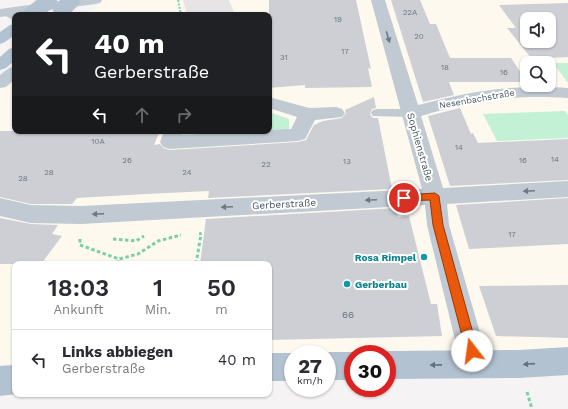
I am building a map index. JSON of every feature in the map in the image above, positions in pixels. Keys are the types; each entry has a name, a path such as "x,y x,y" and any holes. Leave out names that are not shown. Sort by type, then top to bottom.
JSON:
{"main road":[{"path":"39,12 61,4"},
{"path":"0,39 12,30"},
{"path":"0,64 12,54"},
{"path":"396,365 519,364 568,361"},
{"path":"272,367 284,367"},
{"path":"0,381 12,380"}],"street":[{"path":"18,12 61,4 95,0"},
{"path":"86,12 100,0"},
{"name":"Sophienstraße","path":"378,0 435,196 438,225 475,364"},
{"path":"0,84 12,74"},
{"name":"Nesenbachstraße","path":"410,113 443,104 501,93 525,91 568,93"},
{"path":"272,103 308,114 336,113"},
{"path":"172,134 170,142 298,136 308,114"},
{"name":"Gerberstraße","path":"0,207 31,214 81,215 568,189"}],"lane":[{"path":"377,113 410,113"}],"path":[{"path":"178,0 180,12"},
{"path":"193,232 201,230 196,261"},
{"path":"80,245 119,259 138,254 158,241 186,234"}],"shaded area":[{"path":"103,0 568,0 568,358 396,354 396,345 344,345 344,354 336,354 336,345 284,345 284,358 272,364 272,261 12,261 12,364 0,364 0,86 12,76 12,134 272,134 272,12 89,12"},
{"path":"183,0 229,0 234,12 186,12"}],"green space":[{"path":"556,63 568,63 568,83 556,67"},
{"path":"565,111 568,115 568,138 497,141 483,114"},
{"path":"272,113 289,119 289,131 272,132"},
{"path":"179,134 241,134 178,138"}],"building":[{"path":"269,0 356,0 371,69 368,68 372,87 305,88 305,85 272,88 272,12 269,12"},
{"path":"391,0 420,0 430,24 436,24 450,58 511,58 520,72 520,82 449,82 454,95 423,102"},
{"path":"568,3 568,57 530,56 523,48 556,48 556,12 520,12 520,44 507,28 516,28 499,5"},
{"path":"374,97 376,108 372,109 370,114 373,118 378,118 392,189 208,198 209,191 77,198 72,204 31,204 0,197 0,131 12,131 12,134 159,134 154,145 160,144 163,148 170,150 298,142 306,140 314,125 323,121 342,118 346,113 345,110"},
{"path":"460,108 471,134 473,133 478,143 568,139 568,180 450,186 428,116"},
{"path":"568,198 568,244 469,249 456,205"},
{"name":"Gerberbau","path":"396,208 398,217 409,216 431,304 437,304 442,336 272,340 272,261 200,261 206,219"},
{"path":"0,218 31,224 58,225 52,234 62,236 43,261 12,261 12,264 0,264"},
{"path":"568,285 568,338 496,336 479,286"}],"place":[{"name":"Rosa Rimpel","path":"424,257"},
{"name":"Gerberbau","path":"347,284"}],"route":[{"path":"404,198 435,196 438,225 472,351"}]}
